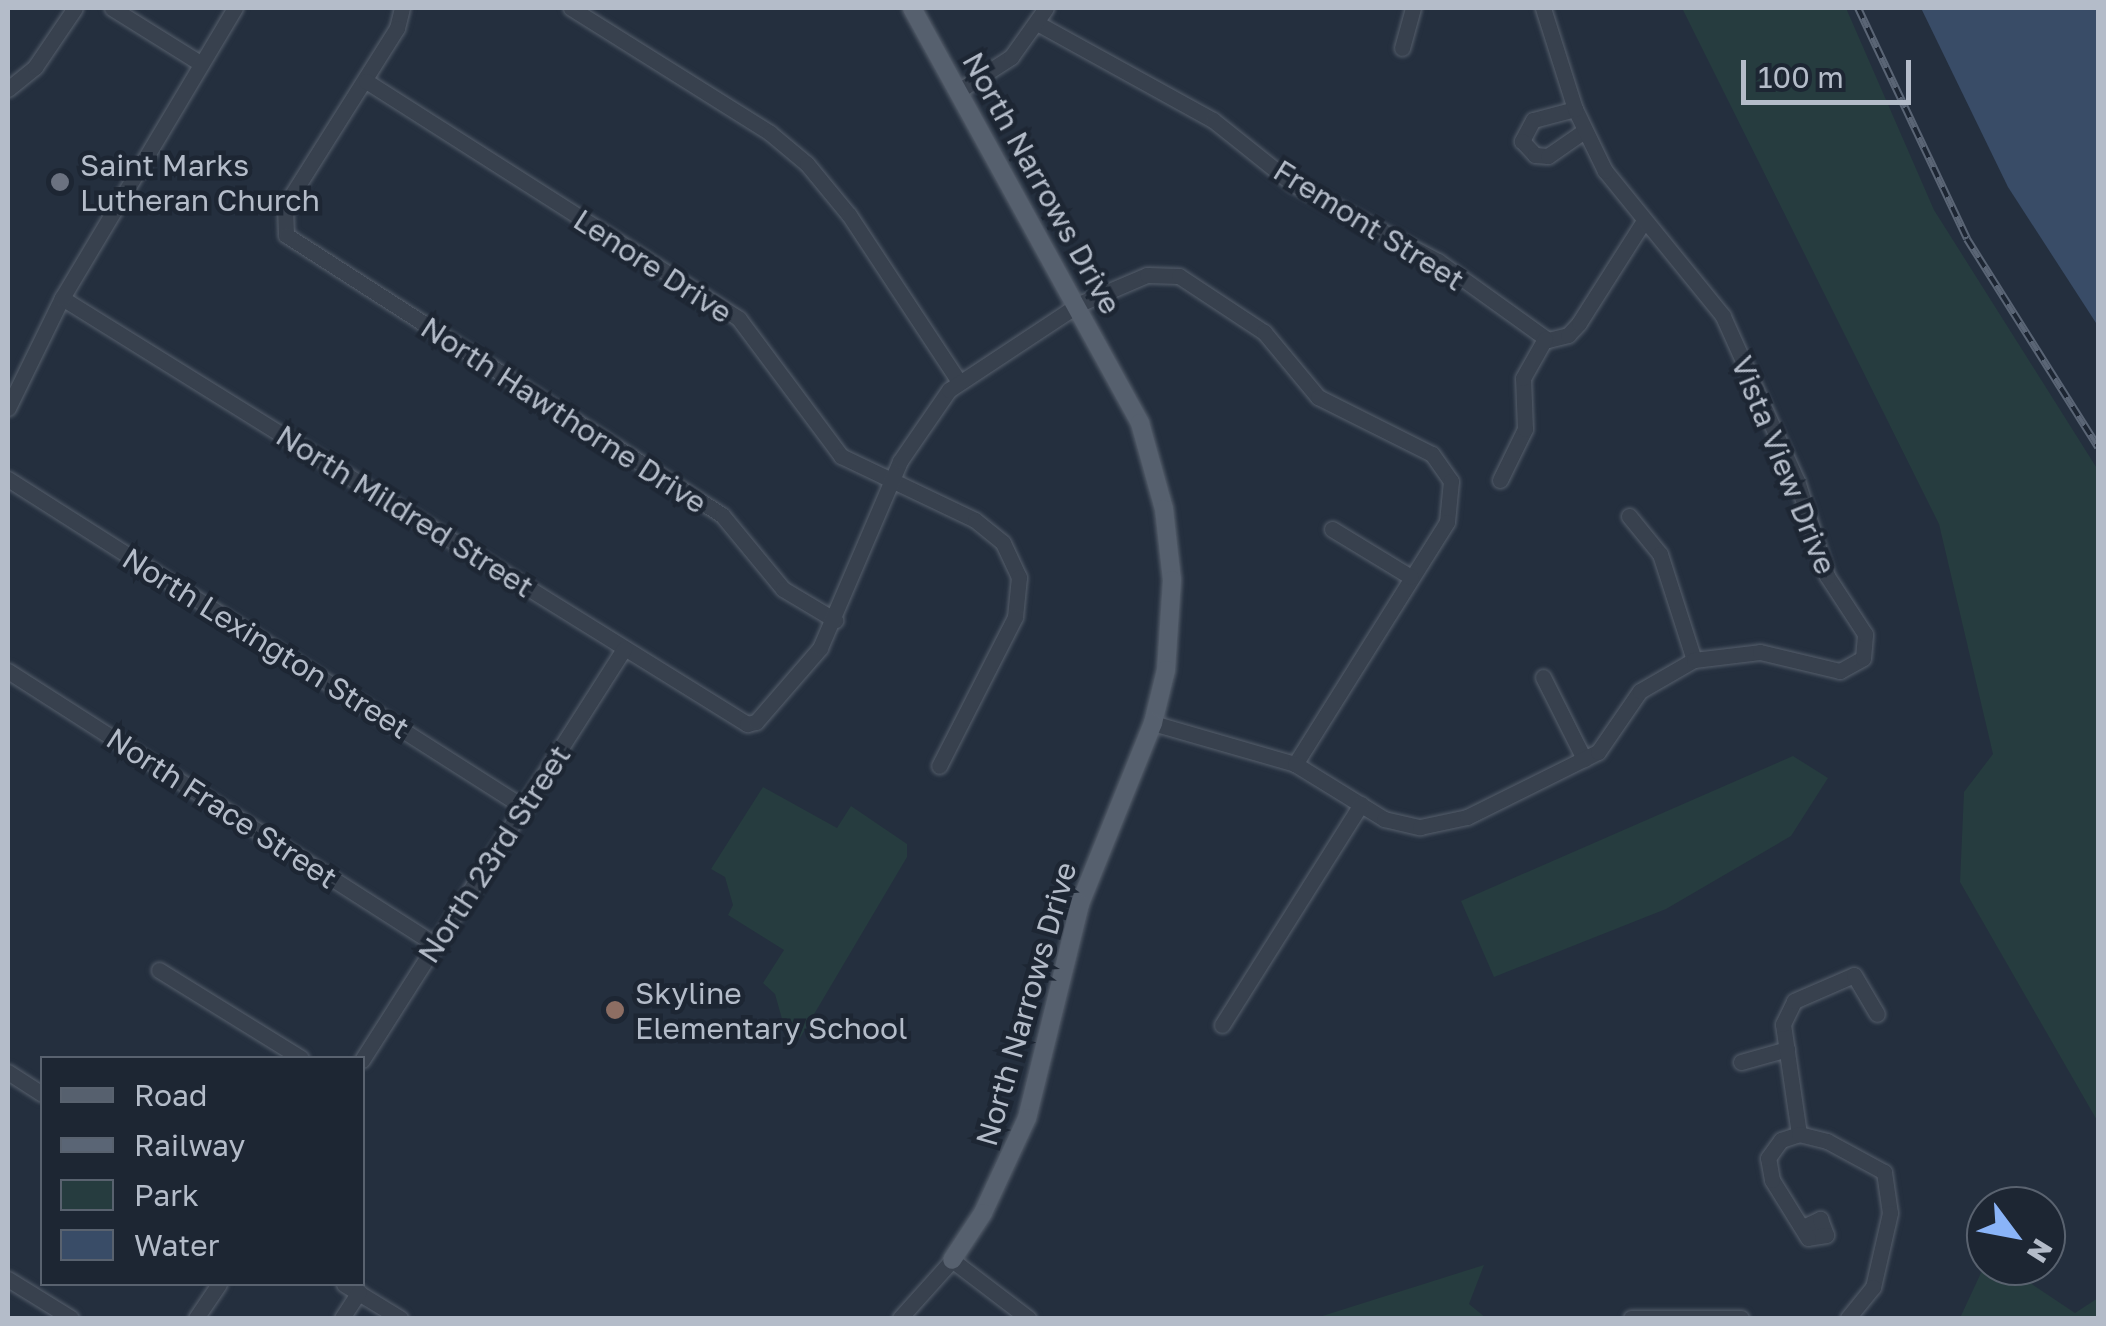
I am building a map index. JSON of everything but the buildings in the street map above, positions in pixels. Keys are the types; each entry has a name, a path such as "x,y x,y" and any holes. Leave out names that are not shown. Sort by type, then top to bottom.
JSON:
{"main road":[{"name":"North Narrows Drive","path":"912,8 1080,304 1140,423 1164,509 1171,618 1154,723 1080,904 1027,1118 984,1213 952,1260"}],"street":[{"path":"8,89 35,68 75,8"},
{"path":"112,8 200,63"},
{"path":"8,408 62,298 235,8"},
{"path":"366,80 402,8"},
{"path":"571,8 770,133 806,164 849,215 958,382"},
{"path":"960,90 1010,57 1046,8"},
{"path":"1402,48 1413,8"},
{"name":"Vista View Drive","path":"1543,8 1584,131 1643,222 1722,316 1797,481 1827,576 1865,634 1863,658 1845,670 1760,652 1694,660"},
{"name":"Fremont Street","path":"1037,22 1203,114 1317,200 1438,261 1552,339"},
{"name":"North Hawthorne Drive","path":"366,80 285,206 282,224 294,243 722,515 783,589 835,620"},
{"name":"Lenore Drive","path":"366,80 739,319 841,456 985,526 1014,558 1019,577 1015,617 939,766"},
{"path":"1575,109 1533,120 1522,140 1535,155 1548,156 1584,131"},
{"path":"1500,480 1525,429 1524,378 1552,339 1579,323 1643,222"},
{"path":"835,620 892,484 932,408 958,382 1080,304 1158,273 1202,288 1264,332 1318,397 1432,454 1452,481 1452,510 1295,764"},
{"name":"North Mildred Street","path":"62,298 747,724 756,722 789,685 835,620"},
{"name":"North Lexington Street","path":"8,479 525,808"},
{"path":"1154,723 1295,764 1397,824 1455,822 1584,758 1617,732 1640,691 1694,660 1660,554 1629,516"},
{"path":"1332,529 1411,577"},
{"name":"North 23rd Street","path":"365,1056 624,648"},
{"name":"North Frace Street","path":"8,671 436,944"},
{"path":"1543,677 1584,758"},
{"path":"1222,1025 1361,804"},
{"path":"160,970 298,1056"},
{"path":"1800,1134 1783,1024 1794,1001 1854,974 1877,1014"},
{"path":"1741,1062 1787,1050"},
{"path":"8,1072 40,1093"},
{"path":"1805,1226 1768,1166 1780,1140 1800,1134 1868,1159 1889,1183 1890,1212 1873,1287 1848,1318"},
{"path":"900,1318 952,1260 1028,1318"},
{"path":"8,1279 72,1318"},
{"path":"196,1318 218,1286"},
{"path":"342,1318 352,1288 400,1318"},
{"path":"1630,1318 1741,1318"}],"green space":[{"path":"1682,8 1846,8 1934,210 2098,470 2098,1122 1960,882 1964,792 1993,754 1939,524"},
{"path":"1793,756 1828,778 1791,836 1666,909 1494,977 1461,901"},
{"path":"763,787 837,828 851,806 907,844 907,857 800,1038 784,1026 775,994 763,983 784,950 728,915 733,905 725,877 711,869"},
{"path":"1484,1265 1469,1304 1486,1318 1316,1318"},
{"path":"1975,1286 2035,1286 2075,1313 2098,1298 2098,1318 1960,1318"}],"water":[{"path":"1921,8 2098,8 2098,326 2008,187"}],"railway":[{"path":"1858,8 1967,239 2098,447"}],"place":[{"name":"Saint Marks Lutheran Church","path":"60,182"},
{"name":"Skyline Elementary School","path":"615,1010"}]}
